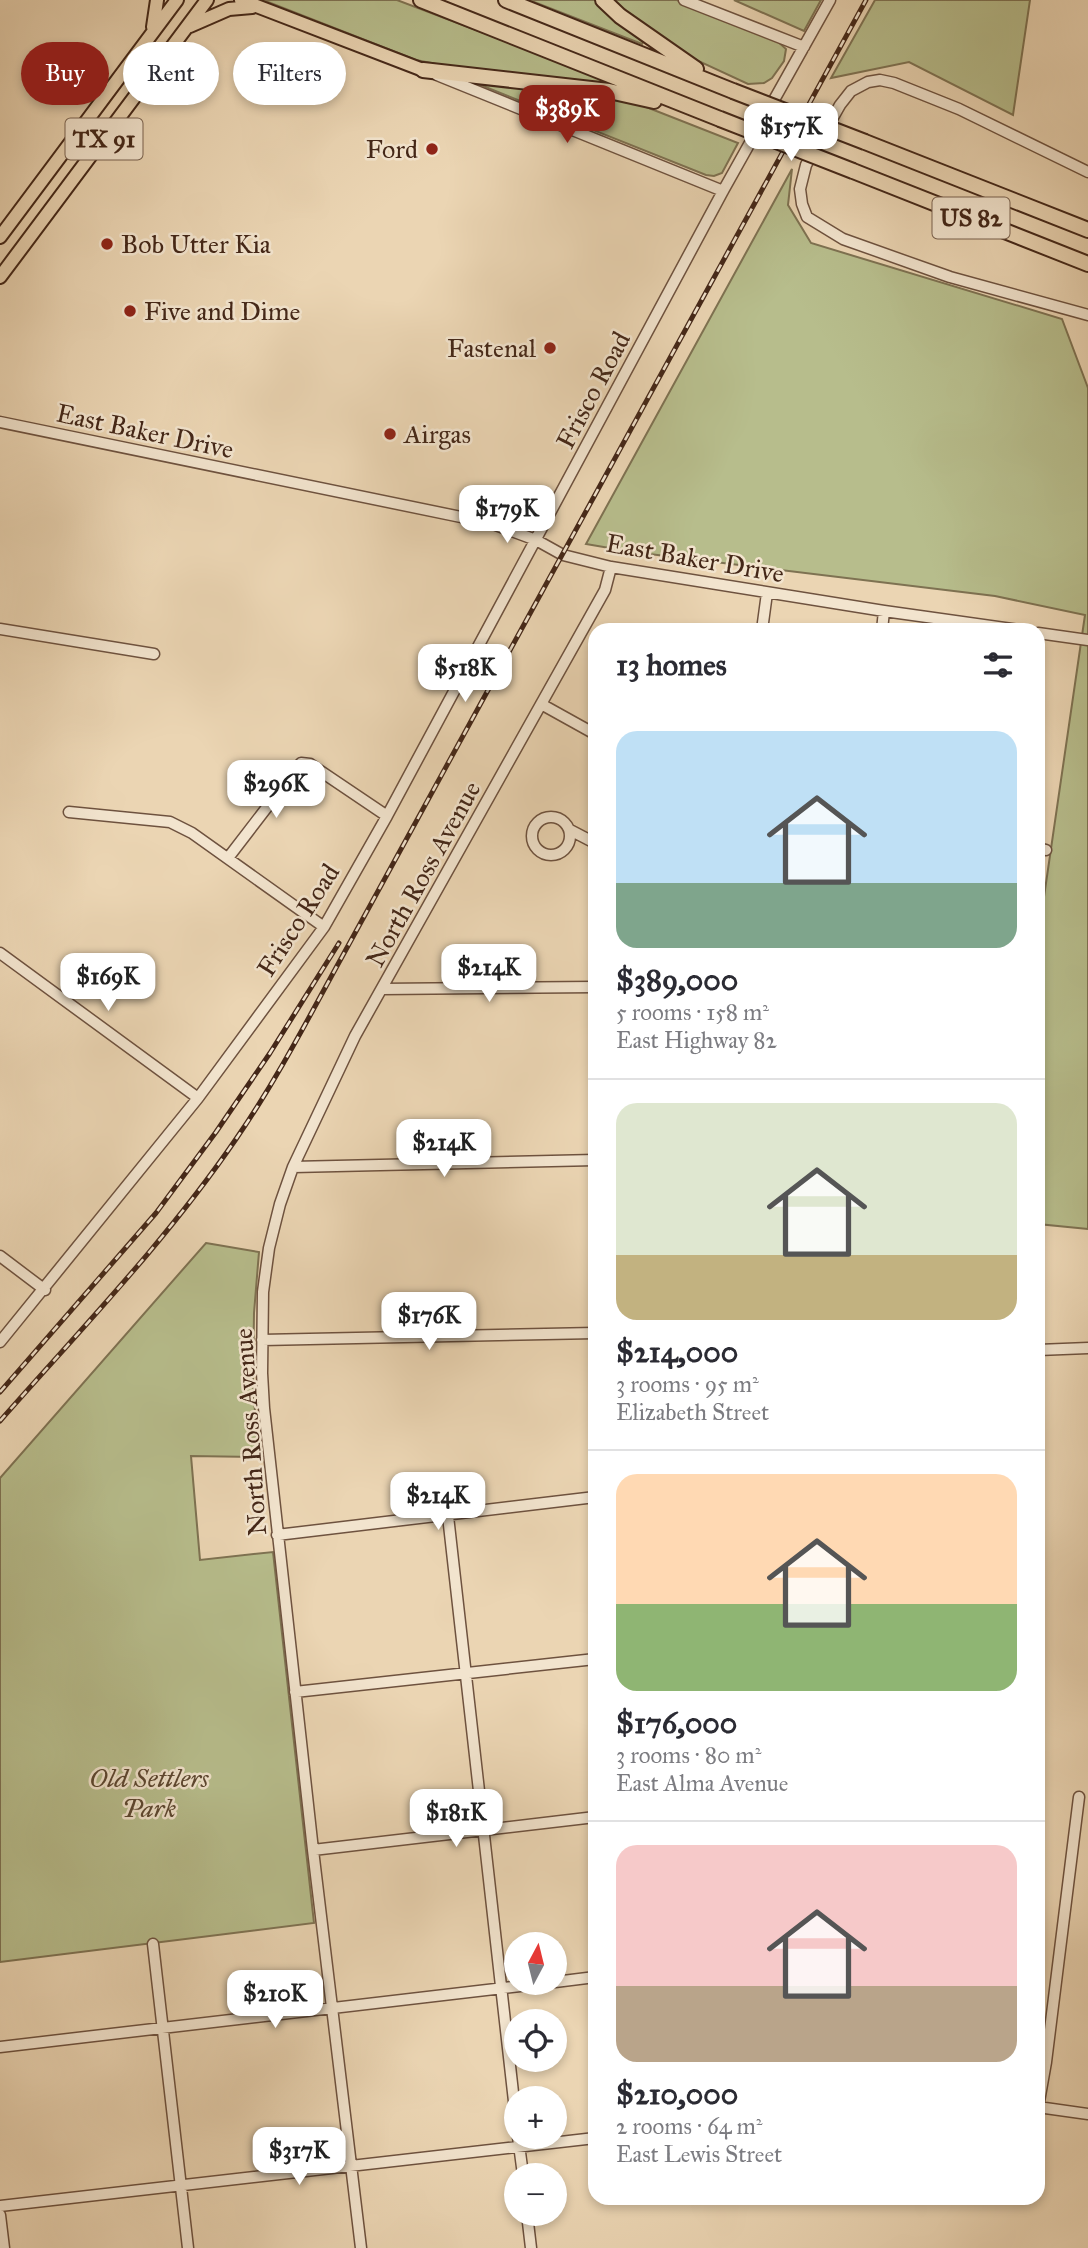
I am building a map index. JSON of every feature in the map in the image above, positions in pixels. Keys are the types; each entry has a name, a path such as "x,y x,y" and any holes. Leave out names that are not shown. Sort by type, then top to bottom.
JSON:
{"highway":[{"name":"US 82","path":"421,0 1088,264"},
{"name":"US 82","path":"506,0 1088,230"},
{"path":"603,0 642,32 727,88"},
{"path":"423,70 609,91 699,112"}],"main road":[{"path":"152,33 157,0"},
{"name":"TX 91","path":"0,237 177,0"},
{"name":"TX 91","path":"0,277 207,0"},
{"path":"241,0 423,70"},
{"path":"186,28 215,13 259,7"}],"street":[{"path":"684,0 804,47"},
{"name":"Frisco Road","path":"0,1342 45,1290 198,1098 324,927 387,816 723,191 830,0"},
{"path":"423,70 723,191"},
{"path":"1088,172 960,109 894,82 880,80 868,82 851,91 806,165 800,189 807,217 843,239 950,276 1088,315"},
{"name":"East Baker Drive","path":"0,422 490,523 536,540 563,555 611,567 967,623"},
{"name":"North Ross Avenue","path":"361,2248 264,1408 263,1292 269,1248 293,1167 355,1036 605,590 611,567"},
{"path":"763,623 767,593"},
{"path":"883,623 884,611"},
{"path":"0,629 154,654"},
{"path":"1045,634 1088,640"},
{"path":"541,705 588,730"},
{"path":"228,858 301,762 310,764 387,816"},
{"path":"69,812 170,822 192,832 324,927"},
{"path":"570,830 569,843 561,853 547,855 533,842 532,830 535,824 551,816 563,820 570,830 588,839"},
{"path":"0,953 198,1098"},
{"path":"382,989 588,987"},
{"path":"293,1167 588,1160"},
{"path":"0,1256 45,1290"},
{"path":"262,1340 588,1332"},
{"path":"1045,1350 1088,1348"},
{"path":"277,1535 588,1498"},
{"path":"448,1516 512,2086"},
{"path":"295,1692 588,1660"},
{"path":"1045,2068 1079,1797"},
{"path":"313,1850 588,1818"},
{"path":"153,1944 188,2248"},
{"path":"567,1980 588,1977"},
{"path":"0,2046 502,1988"},
{"path":"1045,2108 1088,2114"},
{"path":"567,2139 588,2138"},
{"path":"0,2206 352,2166 504,2144"},
{"path":"0,2215 4,2248"},
{"path":"528,2226 531,2248"}],"green space":[{"path":"263,0 397,0 636,91 577,80 481,73 416,60"},
{"path":"529,0 596,0 643,42 642,44"},
{"path":"612,0 677,0 775,39 786,49 784,61 772,78 764,83 748,84 681,53"},
{"path":"734,0 821,0 804,31"},
{"path":"875,0 1030,0 1013,115 909,62 831,78"},
{"path":"479,81 547,86 636,103 738,143 722,173 706,175 478,84"},
{"path":"792,169 788,205 811,243 1062,319 1088,388 1088,1229 1045,1225 1045,890 1085,615 995,596 586,544"},
{"name":"Old Settlers Park","path":"206,1243 259,1252 254,1313 253,1382 258,1457 191,1456 200,1560 273,1552 314,1923 0,1962 0,1478"}],"railway":[{"path":"0,1421 181,1213 236,1139 265,1094 866,0"},
{"path":"0,1392 156,1213 270,1053 339,943"}],"place":[{"name":"Ford","path":"432,149"},
{"name":"Bob Utter Kia","path":"107,244"},
{"name":"Five and Dime","path":"130,311"},
{"name":"Fastenal","path":"550,348"},
{"name":"Airgas","path":"390,434"}]}
